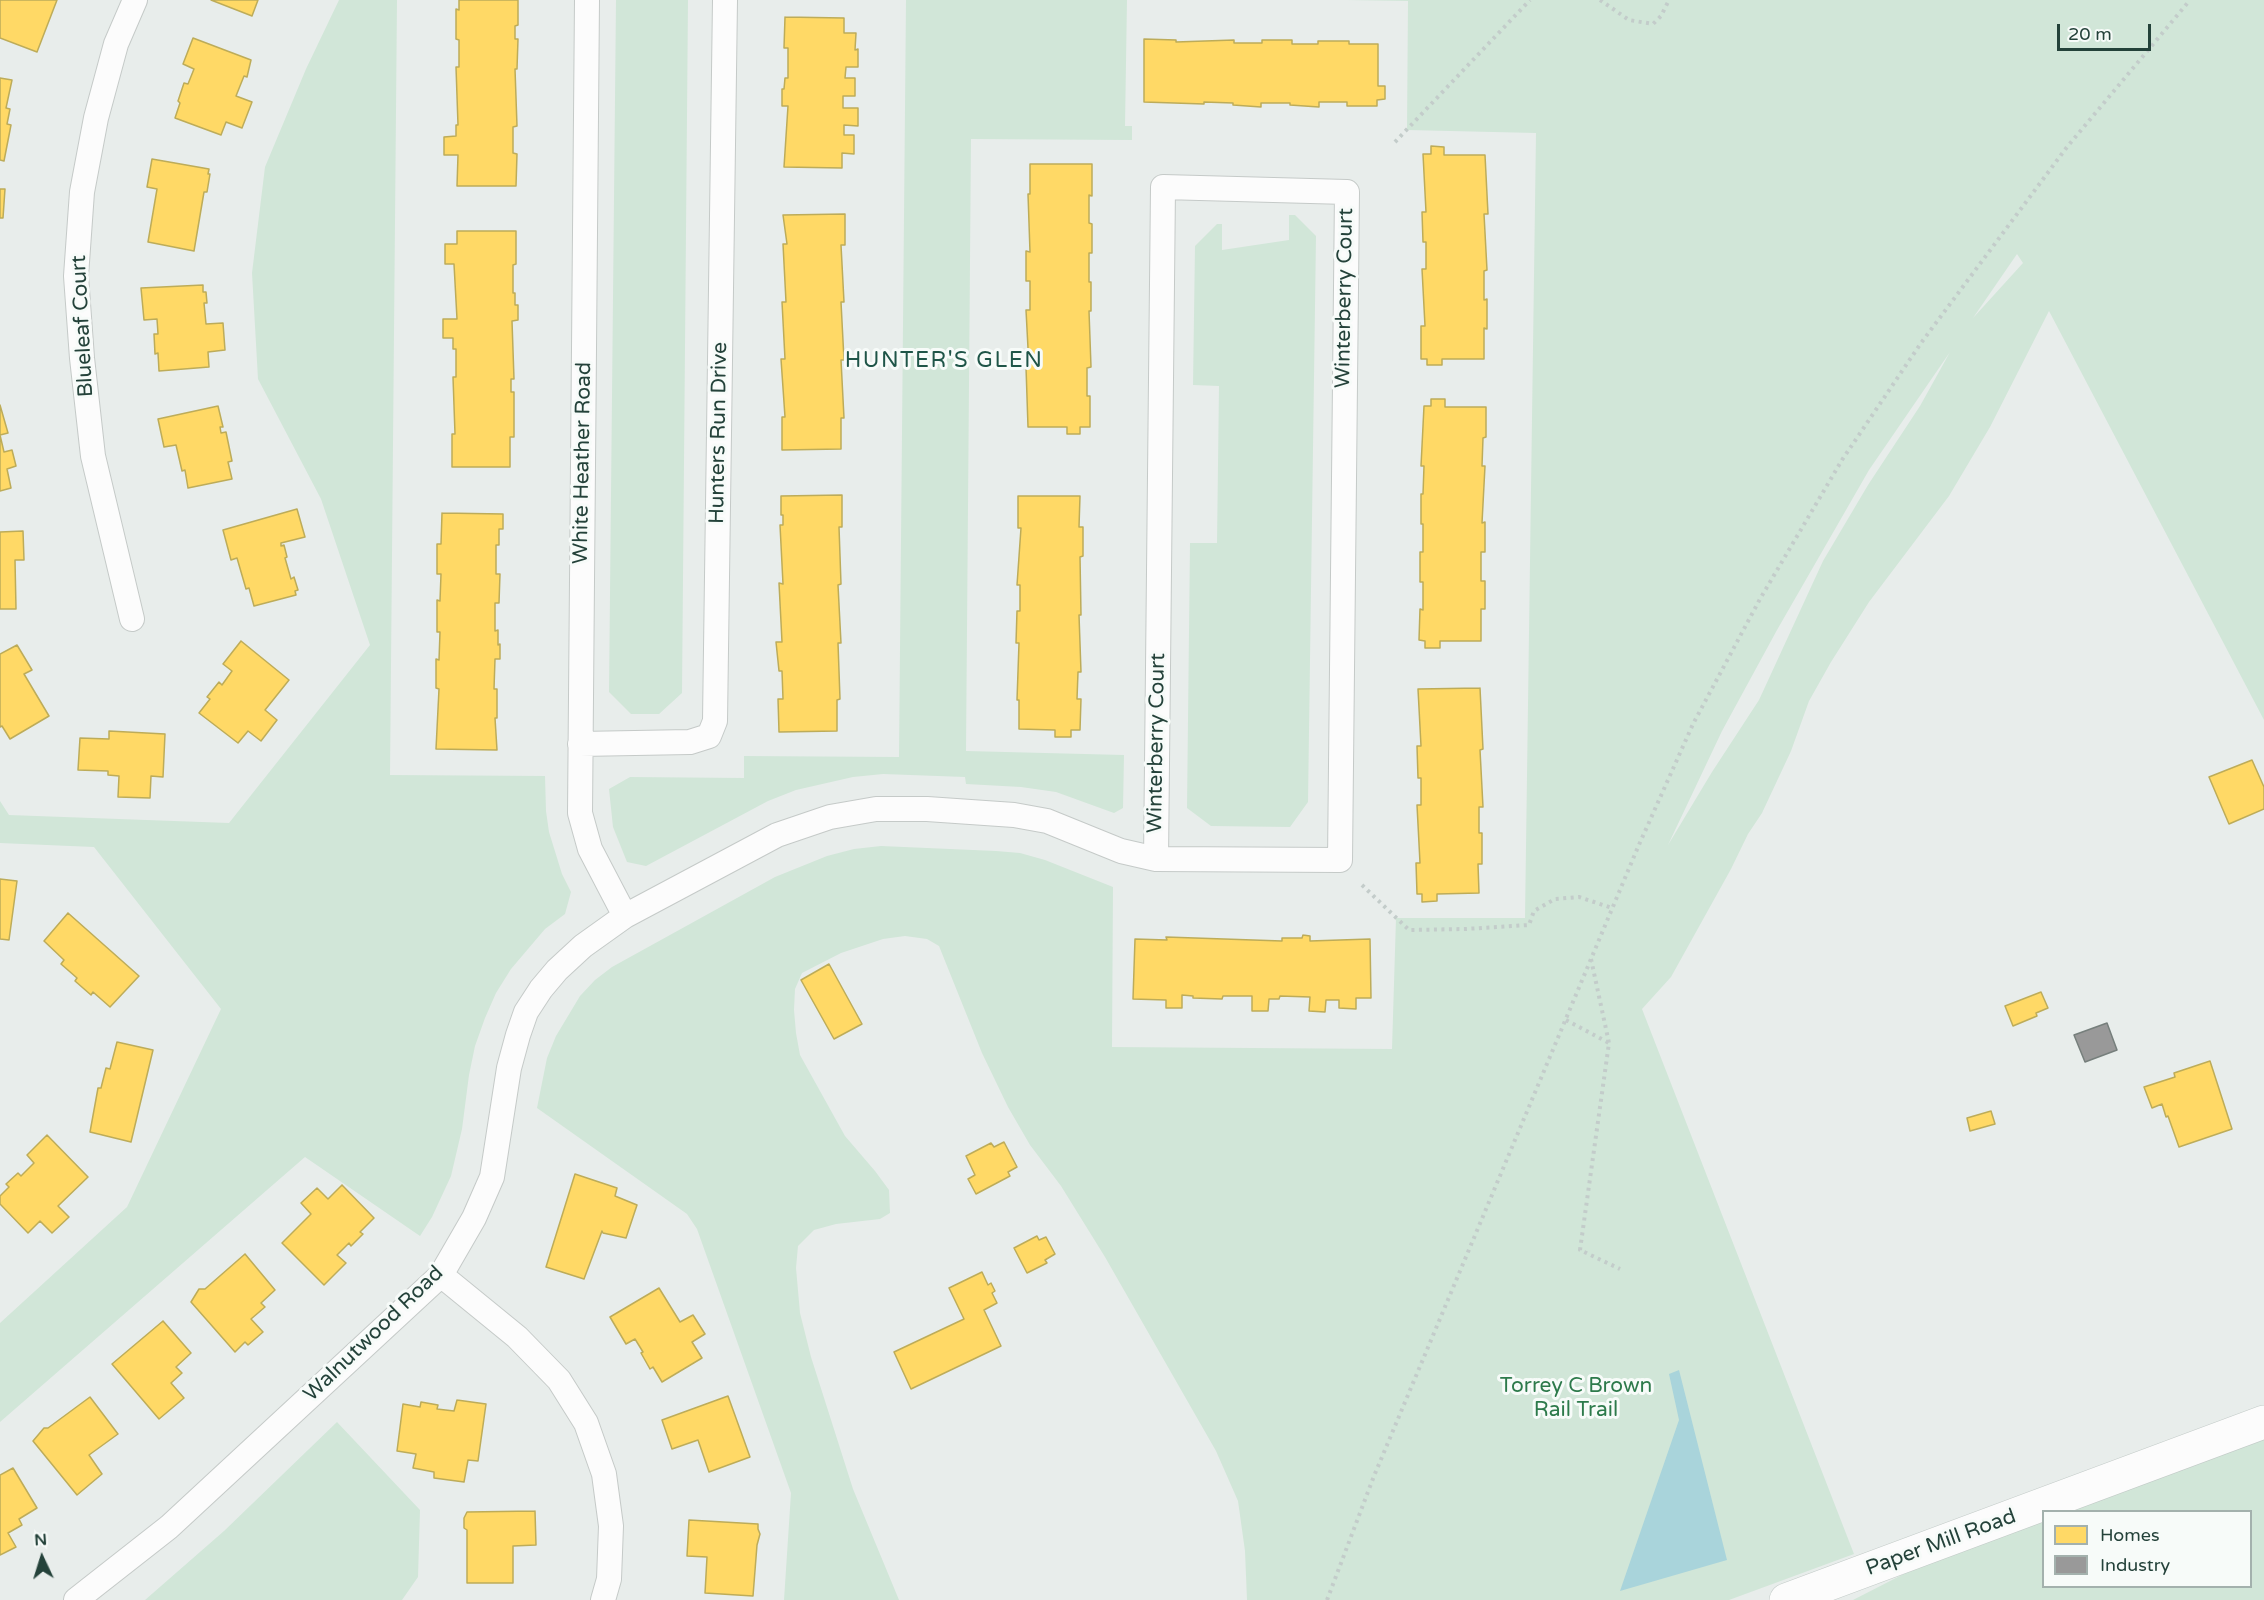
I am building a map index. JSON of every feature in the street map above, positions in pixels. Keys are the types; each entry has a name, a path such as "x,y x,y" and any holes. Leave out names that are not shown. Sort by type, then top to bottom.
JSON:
{"main road":[{"name":"Paper Mill Road","path":"1786,1600 2264,1422"}],"street":[{"name":"Blueleaf Court","path":"132,619 93,456 76,276 82,192 96,118 116,44 135,0"},
{"name":"White Heather Road","path":"587,0 580,813 590,849 625,916"},
{"name":"Hunters Run Drive","path":"580,744 690,742 709,736 715,721 725,0"},
{"name":"Winterberry Court","path":"625,916 777,835 830,817 876,809 927,809 1014,815 1047,821 1121,851 1156,859 1340,860 1347,192 1163,187 1156,859"},
{"name":"Walnutwood Road","path":"76,1600 169,1527 441,1275 474,1218 492,1177 509,1068 526,1012 557,970 583,946 625,916"},
{"path":"441,1275 517,1337 559,1380 586,1423 604,1474 611,1526 609,1579 603,1600"}],"path":[{"path":"1395,141 1530,0"},
{"path":"1600,0 1629,20 1653,24 1661,16 1669,0"},
{"path":"1327,1600 1374,1476 1612,908 1694,724 1760,599 1842,460 1921,343 2067,147 2190,0"},
{"path":"1362,885 1410,930 1465,930 1529,925 1534,910 1555,899 1579,897 1612,908"},
{"path":"1591,958 1609,1043 1580,1250 1620,1269"},
{"path":"1566,1020 1609,1043"}],"green space":[{"path":"339,0 397,0 390,775 545,776 549,832 562,874 571,892 565,914 545,929 511,969 496,993 485,1018 475,1046 462,1129 451,1176 432,1217 420,1236 305,1157 0,1422 0,1323 127,1207 221,1009 94,847 0,843 0,801 9,815 229,823 370,645 321,499 258,379 252,273 265,167 306,69"},
{"path":"616,0 688,0 682,693 659,714 631,714 609,692"},
{"path":"906,0 1127,0 1125,126 1132,126 1132,140 971,139 966,751 1124,755 1123,808 1114,813 1056,792 1021,787 966,784 965,777 883,774 853,777 796,790 768,801 646,866 627,862 613,827 609,789 630,777 744,778 744,756 899,757"},
{"name":"Torrey C Brown Rail Trail","path":"1347,0 2264,0 2264,720 2049,311 1990,427 1949,496 1869,602 1831,662 1809,701 1791,751 1762,813 1748,834 1671,977 1642,1009 1854,1554 1729,1600 1247,1600 1245,1551 1238,1501 1216,1451 1105,1257 1061,1186 1030,1145 1008,1107 982,1053 939,946 927,939 905,936 883,939 841,953 802,973 795,989 794,1010 800,1055 845,1136 889,1190 890,1213 880,1219 836,1224 814,1230 798,1246 796,1268 800,1313 811,1357 853,1489 899,1600 784,1600 791,1493 697,1229 687,1214 537,1108 547,1058 556,1036 580,996 595,980 612,967 775,877 827,856 854,849 881,846 1020,853 1045,860 1113,887 1112,1047 1392,1049 1396,918 1525,918 1536,133 1407,130 1408,1","holes":["2017,254 2023,263 1973,318","1950,352 1920,406 1868,485 1823,561 1759,700 1668,845 1722,731 1777,630 1869,470"]},
{"path":"1289,215 1295,215 1316,236 1308,802 1290,827 1211,826 1187,808 1190,543 1217,543 1219,386 1193,385 1195,246 1217,224 1222,224 1222,250 1289,240"},
{"path":"337,1422 420,1510 418,1577 402,1600 145,1600 224,1531"},
{"path":"2264,1439 2264,1600 1853,1600 1933,1559 2042,1519 2042,1588 2252,1588 2252,1510 2067,1510"}],"water":[{"path":"1679,1370 1727,1560 1620,1591 1679,1420 1669,1374"}],"building: Homes":[{"path":"0,0 57,0 37,52 0,38"},
{"path":"211,0 258,0 252,16"},
{"path":"459,0 518,0 518,25 515,26 515,39 518,39 517,69 515,69 517,126 513,127 513,153 517,154 516,186 457,186 458,155 444,155 444,137 456,136 456,125 458,125 456,67 459,67 459,40 456,39 456,9 459,10"},
{"path":"785,17 844,18 844,33 856,33 855,50 858,49 858,67 846,67 845,78 855,78 855,96 843,96 843,108 858,108 858,126 844,125 844,135 854,135 854,154 842,153 842,168 784,167 788,106 782,106 782,89 784,89 785,78 788,78 788,48 784,48"},
{"path":"193,38 251,60 247,77 244,76 236,96 252,102 242,128 226,122 221,135 175,118 184,83 188,84 194,69 183,64"},
{"path":"1144,39 1176,40 1176,42 1234,40 1234,43 1292,40 1292,44 1349,41 1349,44 1378,44 1378,86 1385,86 1385,99 1377,100 1377,106 1347,106 1347,102 1319,102 1319,107 1290,105 1290,103 1261,103 1261,107 1233,105 1233,103 1144,102"},
{"path":"0,78 12,80 6,108 10,109 7,124 11,125 4,161 0,160"},
{"path":"1431,146 1444,147 1444,155 1485,155 1488,214 1484,214 1487,270 1484,271 1484,300 1487,299 1487,329 1484,328 1484,359 1442,359 1442,365 1427,365 1427,359 1421,359 1421,326 1425,326 1422,269 1426,269 1426,242 1423,242 1422,212 1426,212 1423,154 1431,154"},
{"path":"152,159 209,169 207,192 204,192 194,251 148,242 157,189 147,187"},
{"path":"1030,164 1092,164 1092,196 1089,195 1089,223 1092,224 1092,253 1089,253 1091,367 1087,368 1090,427 1080,427 1080,434 1067,434 1067,427 1028,427 1026,367 1029,367 1026,310 1030,310 1030,281 1026,281 1026,251 1030,252 1028,194 1030,194"},
{"path":"0,189 5,189 3,218 0,218"},
{"path":"845,214 845,245 841,245 844,302 841,302 844,360 841,360 844,418 841,418 841,449 782,450 782,417 785,417 781,359 785,359 782,302 786,302 783,244 787,244 783,215"},
{"path":"457,231 516,231 513,293 515,293 515,305 518,305 518,320 512,321 514,379 511,379 511,392 514,392 514,437 510,437 510,467 452,467 452,434 455,434 453,377 456,377 456,349 453,349 453,338 443,338 443,319 457,319 454,264 445,264 445,244 457,244"},
{"path":"203,285 207,303 204,303 206,324 223,323 225,350 208,352 209,367 159,371 154,334 158,334 157,319 144,320 141,288"},
{"path":"1431,399 1445,399 1445,407 1486,407 1486,437 1483,438 1482,466 1485,466 1482,523 1485,522 1485,552 1481,552 1481,581 1485,581 1485,609 1481,609 1481,641 1440,641 1440,648 1425,648 1425,641 1419,640 1420,609 1423,610 1420,552 1423,552 1421,494 1423,494 1424,466 1421,466 1424,406 1431,406"},
{"path":"0,405 8,433 0,435"},
{"path":"218,406 223,427 220,427 221,433 226,432 232,461 228,462 232,479 188,488 185,470 182,471 176,445 164,447 158,419"},
{"path":"0,435 4,452 12,450 16,466 7,469 11,488 0,491"},
{"path":"842,495 842,527 839,527 841,584 838,585 841,643 838,643 840,699 837,700 837,731 779,732 778,699 783,699 782,671 779,671 776,642 782,642 779,583 783,584 781,496"},
{"path":"1018,496 1080,496 1079,527 1083,527 1083,556 1080,557 1081,672 1078,672 1077,699 1081,699 1080,730 1071,730 1071,737 1055,737 1055,730 1019,729 1019,700 1017,700 1019,643 1016,643 1017,611 1020,611 1020,585 1017,585 1021,528 1018,528"},
{"path":"297,509 305,537 281,543 281,546 284,545 291,579 294,577 298,590 295,591 296,595 254,606 249,588 246,589 237,558 231,560 223,530"},
{"path":"442,513 503,514 503,529 499,529 499,545 496,545 496,574 500,574 499,603 495,603 495,631 498,630 498,645 500,644 500,659 495,659 494,689 497,689 497,718 495,718 497,750 436,749 439,689 436,688 436,659 439,660 440,632 437,632 437,600 440,601 441,574 437,574 437,544 441,544"},
{"path":"23,531 24,560 15,560 16,609 0,609 0,532"},
{"path":"241,641 289,680 265,710 277,720 261,741 248,731 238,743 199,713 210,699 207,697 219,682 222,685 232,671 223,664"},
{"path":"17,645 32,670 24,674 49,716 10,739 2,726 0,727 0,654"},
{"path":"1480,688 1483,807 1479,807 1482,864 1478,864 1479,893 1437,894 1437,901 1422,902 1422,894 1417,894 1416,863 1420,863 1417,805 1421,805 1421,778 1418,778 1417,746 1421,746 1418,689"},
{"path":"109,731 165,734 163,777 151,776 150,798 118,797 119,776 108,775 108,771 78,770 80,738 109,739"},
{"path":"2252,760 2264,787 2264,809 2229,824 2209,777"},
{"path":"0,879 17,881 9,940 0,939"},
{"path":"68,913 139,976 110,1007 93,992 91,995 75,981 77,978 61,964 64,960 44,941"},
{"path":"1303,935 1310,936 1310,941 1370,939 1371,998 1356,998 1356,1009 1339,1008 1339,1000 1326,1000 1325,1012 1309,1011 1310,997 1280,996 1279,999 1269,999 1268,1011 1252,1011 1252,996 1223,996 1222,999 1193,998 1193,996 1182,995 1182,1008 1166,1008 1166,1000 1133,999 1135,939 1167,940 1166,937 1282,941 1282,938 1302,938"},
{"path":"829,964 862,1024 834,1039 801,980"},
{"path":"2041,992 2048,1008 2036,1013 2037,1016 2013,1026 2005,1006"},
{"path":"117,1042 153,1050 131,1142 90,1132 98,1088 101,1088 106,1068 110,1069"},
{"path":"2210,1061 2232,1129 2179,1147 2162,1104 2152,1108 2144,1087 2175,1077 2174,1073"},
{"path":"1991,1111 1995,1124 1970,1131 1967,1118"},
{"path":"47,1135 88,1177 58,1206 69,1217 52,1233 40,1221 28,1233 0,1204 0,1196 9,1187 6,1184 18,1173 21,1176 34,1163 27,1155"},
{"path":"1004,1142 1017,1167 1008,1172 1010,1176 976,1194 968,1179 975,1175 966,1156 991,1143 994,1147"},
{"path":"575,1174 617,1188 615,1196 637,1205 626,1238 602,1231 584,1279 546,1267"},
{"path":"342,1185 374,1218 360,1232 363,1234 351,1246 349,1243 337,1255 346,1263 324,1285 282,1243 311,1214 301,1203 317,1188 328,1199"},
{"path":"1037,1236 1039,1240 1046,1237 1055,1254 1045,1260 1047,1263 1027,1273 1014,1248"},
{"path":"245,1254 275,1290 261,1303 265,1307 251,1319 263,1332 248,1345 245,1342 235,1352 191,1302 199,1289 205,1289"},
{"path":"982,1272 988,1285 991,1283 995,1291 992,1293 997,1303 984,1310 1001,1346 911,1389 894,1352 964,1319 949,1288"},
{"path":"659,1288 680,1322 693,1315 705,1334 692,1342 702,1358 662,1382 653,1367 650,1369 635,1339 626,1344 610,1317"},
{"path":"163,1321 191,1353 176,1367 182,1373 171,1383 184,1398 159,1419 112,1364"},
{"path":"728,1396 750,1457 709,1472 698,1440 672,1449 662,1420"},
{"path":"90,1397 118,1434 89,1455 102,1474 77,1495 33,1441 44,1428 48,1428"},
{"path":"457,1400 486,1404 478,1461 468,1460 464,1482 434,1478 434,1472 413,1468 416,1454 397,1451 403,1404 420,1407 421,1402 438,1405 437,1409 454,1411"},
{"path":"13,1468 37,1508 19,1519 22,1525 8,1533 16,1547 0,1555 0,1475"},
{"path":"535,1511 536,1545 513,1546 513,1583 467,1583 467,1530 464,1528 464,1518 467,1512"},
{"path":"689,1520 758,1524 760,1534 753,1596 705,1593 707,1557 687,1556"}],"building: Industry":[{"path":"2107,1023 2117,1050 2085,1062 2074,1035"}],"district":[{"name":"HUNTER'S GLEN","path":"944,361"}]}
